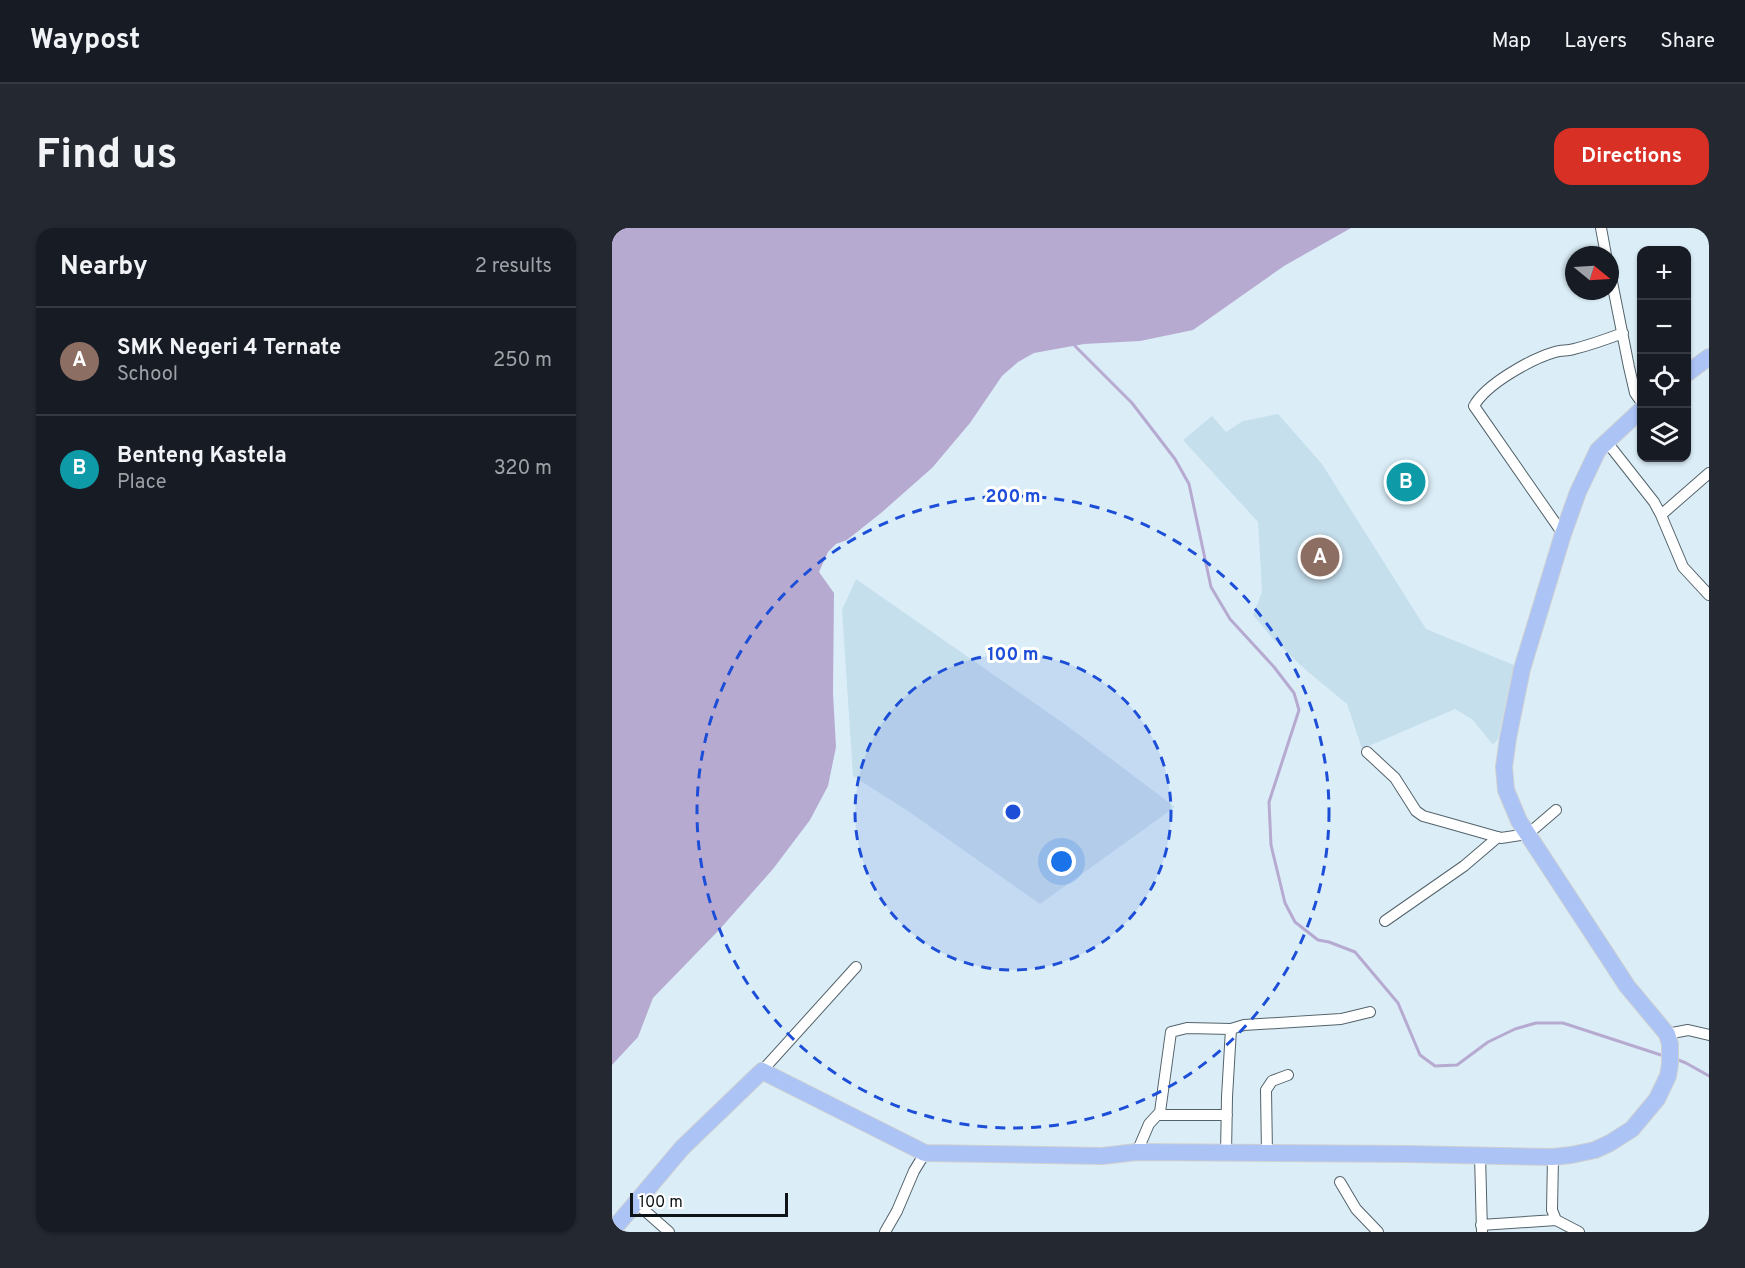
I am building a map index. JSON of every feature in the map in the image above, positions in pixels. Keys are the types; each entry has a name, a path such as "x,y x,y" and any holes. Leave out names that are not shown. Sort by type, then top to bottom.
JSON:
{"highway":[{"path":"1691,370 1709,357"},
{"path":"612,1229 682,1148 762,1071 925,1153 1102,1156 1137,1152 1553,1157 1579,1154 1595,1149 1610,1143 1632,1129 1657,1099 1666,1082 1670,1064 1669,1039 1627,986 1520,821 1506,789 1505,759 1522,669 1563,534 1585,474 1598,450 1637,413"}],"street":[{"path":"1600,228 1604,246"},
{"path":"1616,300 1637,396"},
{"path":"1563,534 1474,406 1487,389 1500,379 1526,366 1557,351 1574,349 1623,333"},
{"path":"1606,441 1654,502 1683,567 1709,596"},
{"path":"1661,515 1709,473"},
{"path":"1366,752 1386,767 1411,804 1423,816 1498,837 1528,834 1556,810"},
{"path":"1385,921 1464,866 1498,837"},
{"path":"762,1071 856,967"},
{"path":"1137,1152 1149,1124 1161,1108 1171,1032 1186,1028 1231,1029 1244,1025 1341,1019 1370,1012"},
{"path":"1226,1154 1231,1029"},
{"path":"1669,1039 1688,1030 1709,1035"},
{"path":"1267,1154 1266,1090 1272,1081 1288,1076"},
{"path":"1158,1115 1227,1115"},
{"path":"885,1232 925,1153"},
{"path":"1480,1155 1481,1228 1557,1221 1579,1232"},
{"path":"1553,1157 1551,1204 1557,1221"},
{"path":"1340,1182 1356,1209 1378,1232"},
{"path":"635,1202 669,1232"}],"shaded area":[{"path":"612,228 1351,228 1284,266 1193,330 1140,341 1084,344 1034,353 1018,362 1002,376 970,423 932,468 881,513 828,552 819,572 834,593 833,693 836,747 828,786 810,820 773,869 719,930 653,998 638,1037 612,1065"},
{"path":"1278,414 1322,464 1426,629 1514,665 1498,739 1493,745 1473,720 1455,709 1362,749 1347,704 1273,639 1253,615 1262,592 1258,522 1183,440 1212,416 1226,432 1243,421"},
{"path":"856,579 1066,725 1175,807 1040,904 908,811 853,776 842,610"}],"waterway":[{"path":"1075,346 1132,403 1175,459 1189,484 1211,587 1230,619 1274,667 1294,693 1299,710 1269,802 1271,845 1285,903 1295,922 1318,940 1355,952 1398,1003 1420,1055 1435,1066 1457,1065 1488,1042 1515,1029 1536,1023 1563,1023 1664,1056"},
{"path":"1676,1059 1709,1076"}],"place":[{"name":"Benteng Kastela","path":"1406,482"},
{"name":"SMK Negeri 4 Ternate","path":"1320,557"}]}
